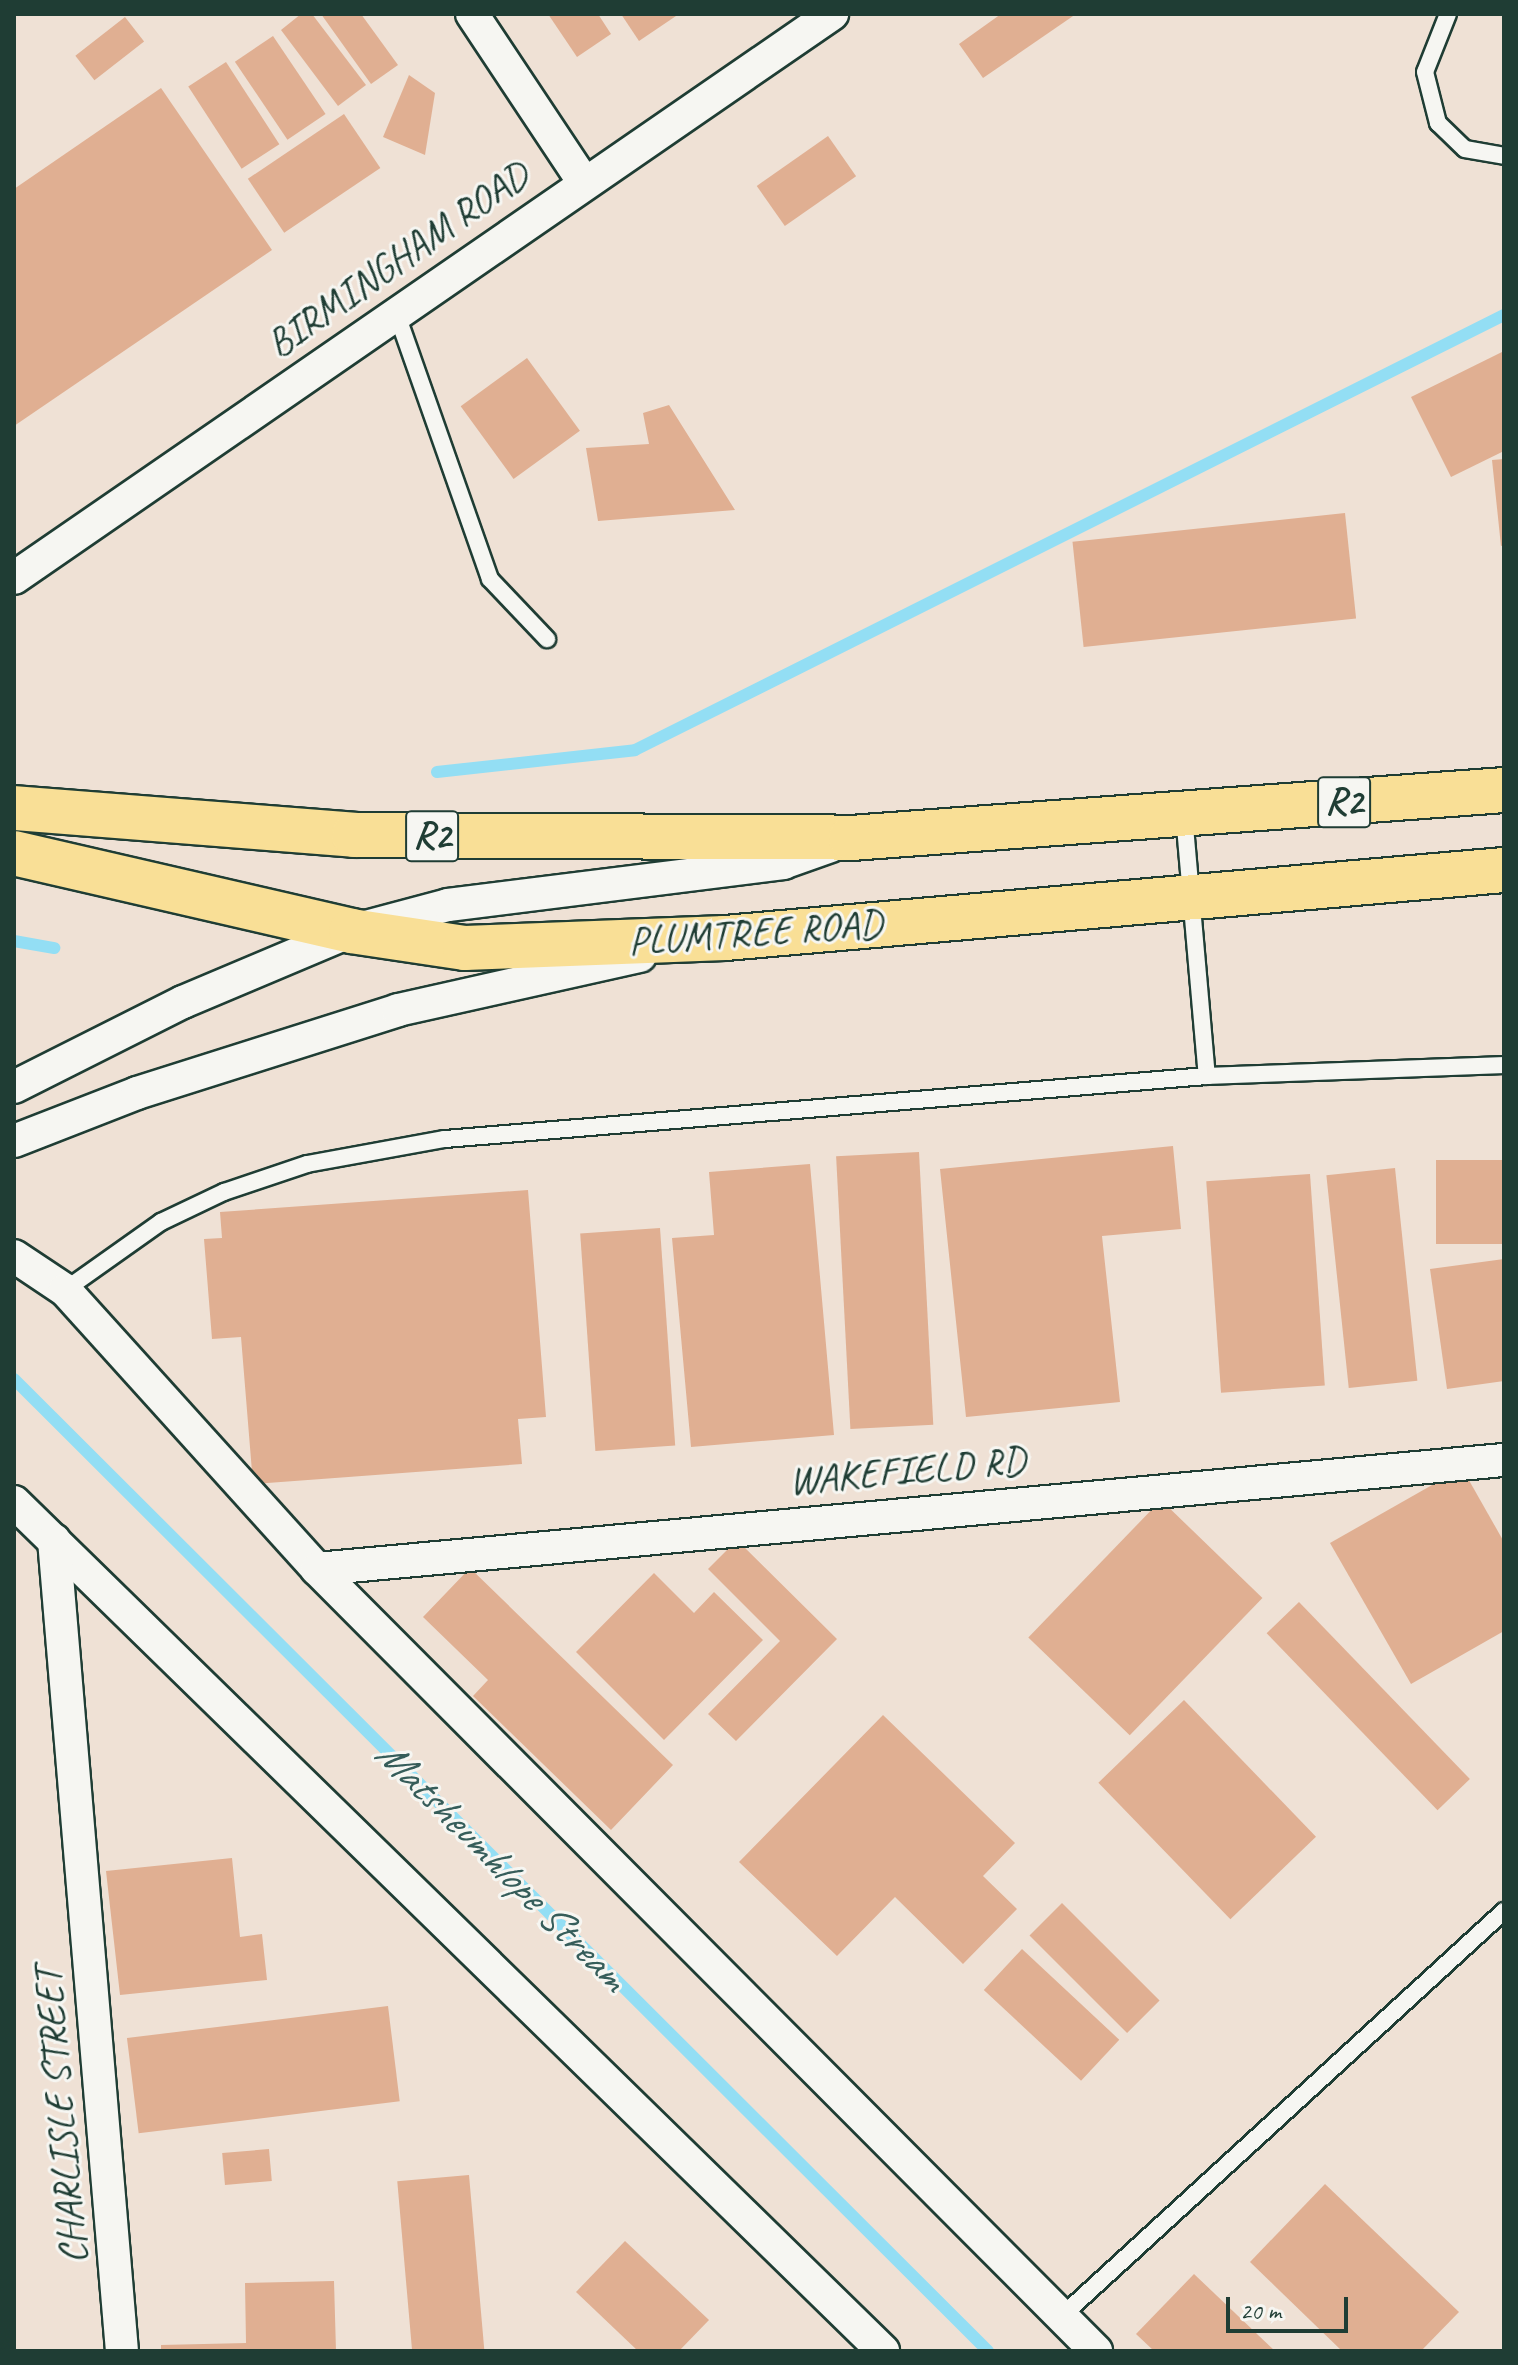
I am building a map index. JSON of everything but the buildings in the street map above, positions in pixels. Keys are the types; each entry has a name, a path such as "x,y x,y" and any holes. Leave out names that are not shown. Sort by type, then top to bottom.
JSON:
{"highway":[{"name":"R2","path":"14,808 354,835 851,838 1504,790"},
{"name":"PLUMTREE ROAD","path":"14,853 351,931 465,948 725,938 1195,894 1499,872"}],"street":[{"path":"472,14 583,181"},
{"name":"BIRMINGHAM ROAD","path":"14,578 583,181 832,14"},
{"path":"14,1087 207,990 351,931 448,905 783,863 851,838"},
{"path":"14,1141 137,1093 398,1010 725,938"},
{"path":"14,1256 65,1290 317,1569 1096,2351"},
{"name":"WAKEFIELD RD","path":"317,1569 1504,1460"},
{"path":"14,1502 883,2351"},
{"name":"CHARLISLE STREET","path":"54,1540 122,2351"}],"lane":[{"path":"1448,14 1425,72 1438,123 1465,149 1504,156"},
{"path":"396,312 490,579 547,639"},
{"path":"1184,815 1195,894 1207,1076"},
{"path":"65,1290 161,1222 307,1164 445,1139 1207,1076 1504,1065"},
{"path":"1063,2315 1504,1911"}],"shaded area":[{"path":"14,14 1504,14 1504,2351 14,2351"}],"waterway":[{"path":"437,772 635,750 1504,315"},
{"path":"14,941 54,948"},
{"name":"Matsheumhlope Stream","path":"14,1379 988,2351"}]}
